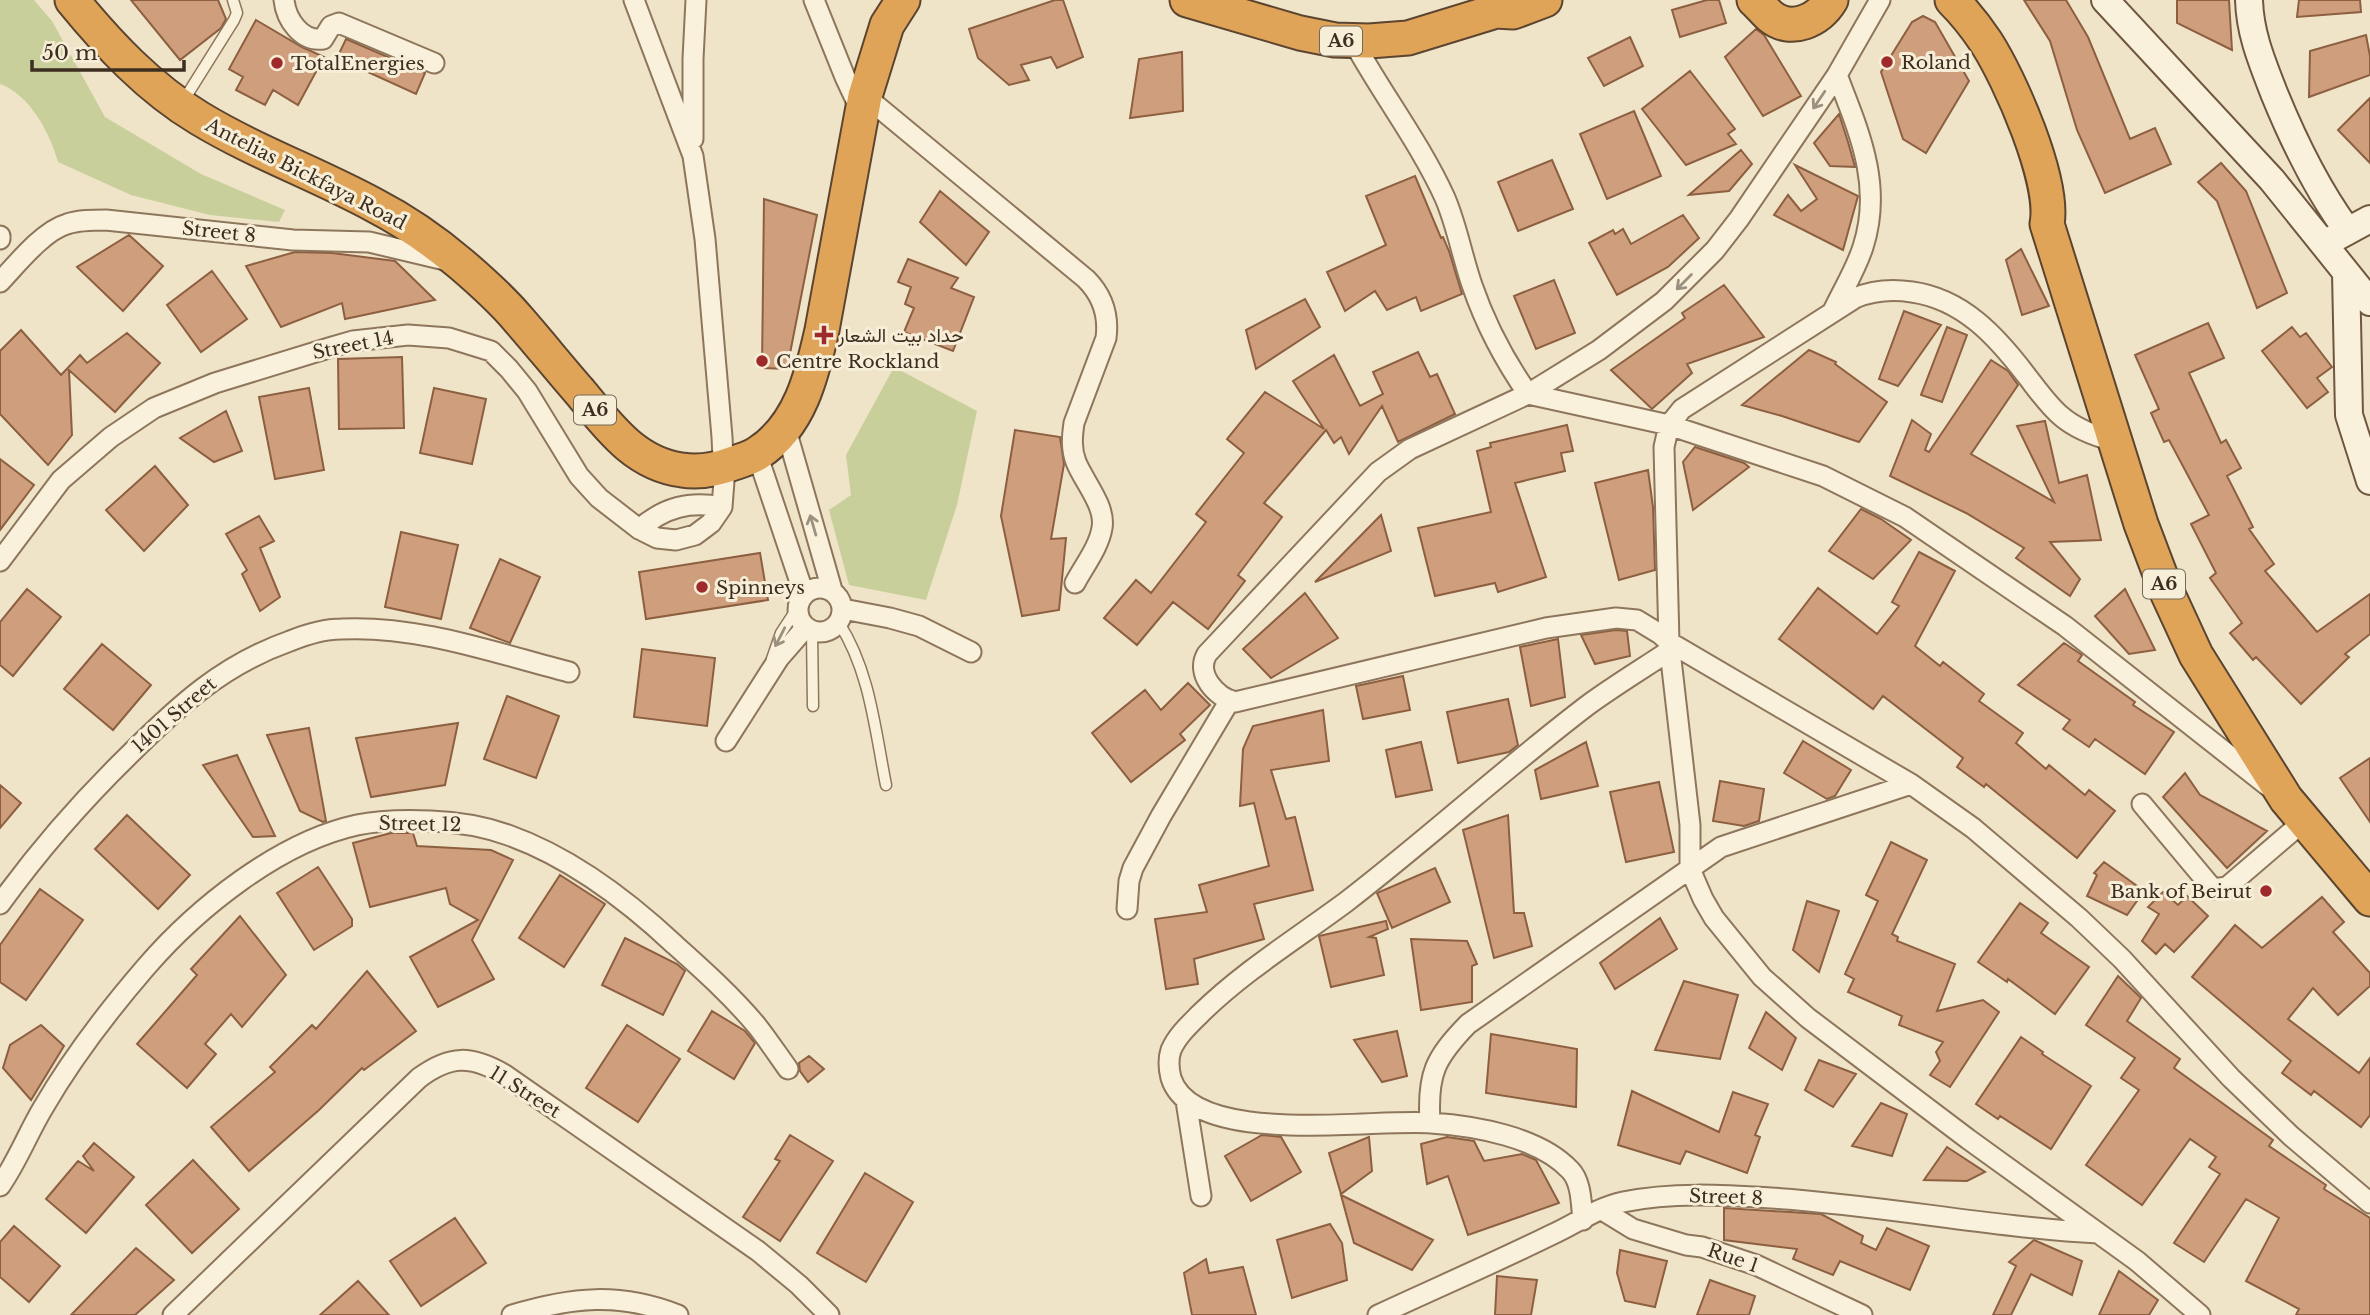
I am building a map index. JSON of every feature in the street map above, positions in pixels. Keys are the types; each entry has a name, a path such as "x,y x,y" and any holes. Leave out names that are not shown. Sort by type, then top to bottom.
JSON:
{"highway":[{"name":"Antelias Bickfaya Road","path":"72,0 89,22 138,71 180,106 250,147 374,205 403,222 460,263 518,319 624,442 656,464 686,471 722,468 757,454 773,442 801,402 814,365 863,104 883,36 892,14 903,0"},
{"name":"A6","path":"1188,0 1300,33 1353,41 1408,38 1500,6 1513,12 1545,0"},
{"path":"1757,1 1770,17 1798,24 1815,18 1831,0"},
{"name":"A6","path":"1926,0 1948,25 1983,76 1994,98 2029,202 2047,224 2114,441 2166,590 2196,655 2295,810 2370,898"},
{"name":"A6","path":"1952,0 1986,41 2010,86 2031,139 2045,185 2049,204 2047,224"}],"street":[{"path":"284,0 285,9 295,27 317,40 323,39 331,26 339,23 434,63"},
{"path":"634,0 693,156"},
{"path":"639,529 668,509 685,504 704,503 722,507 724,494 723,437 707,252 693,156 696,0"},
{"path":"814,0 845,78 863,104 1086,279 1094,286 1104,304 1108,326 1106,338 1072,435 1076,460 1103,522 1098,540 1075,583"},
{"path":"1880,0 1837,75 1740,219 1689,278 1637,324 1528,394 1410,449 1386,465 1205,657 1203,669 1207,681 1218,693 1235,702 1546,628 1616,618 1637,620 1660,634 1669,646 1911,784 1973,828 2079,918 2162,1000 2222,1068 2261,1107 2370,1203"},
{"path":"2105,0 2272,180 2348,231"},
{"path":"2249,0 2253,36 2285,120 2320,190 2348,231 2346,273 2349,415 2370,481"},
{"path":"1353,41 1431,167 1451,212 1473,289 1510,369 1528,394 1669,425 1823,476 1905,517 2065,626 2295,810 2227,887 2213,889 2142,804"},
{"path":"662,71 681,71 693,59"},
{"path":"1833,311 1863,248 1871,209 1871,178 1864,150 1837,75"},
{"name":"Street 8","path":"0,282 50,232 67,224 87,220 293,240 369,242 460,263"},
{"path":"2346,273 2370,302"},
{"path":"2114,441 2090,434 2061,416 1998,340 1973,318 1949,303 1926,294 1882,291 1855,298 1682,409 1669,425 1664,447 1669,646 1690,825 1690,869 1703,899 1737,948 1762,977 1808,1018 1937,1116 2137,1261 2200,1315"},
{"name":"Street 14","path":"0,561 61,480 111,437 154,408 215,383 332,347 353,341 408,335 449,338 491,351 527,391 579,476 599,498 639,529 657,538 676,540 695,535 711,523 722,507"},
{"path":"785,426 832,590"},
{"path":"757,454 801,600 798,614 809,629 827,632 841,616 838,595 832,590 815,588 801,600"},
{"path":"685,504 686,471"},
{"path":"841,616 912,624 971,652"},
{"name":"1401 Street","path":"0,904 33,859 85,799 176,708 211,680 261,651 302,636 339,629 395,630 569,672"},
{"path":"726,741 772,670 809,629"},
{"path":"1583,1220 1576,1178 1571,1171 1549,1153 1522,1140 1430,1122 1293,1125 1252,1122 1218,1115 1186,1101 1174,1086 1170,1073 1170,1052 1178,1038 1224,991 1346,902 1589,704 1669,646"},
{"path":"1127,909 1129,881 1133,869 1161,816 1230,701"},
{"path":"1430,1122 1428,1094 1433,1072 1442,1054 1468,1024 1734,841 1911,784"},
{"name":"Street 12","path":"0,1186 62,1075 147,967 191,920 250,874 276,858 330,833 357,825 390,821 453,822 495,831 538,848 594,880 645,917 704,971 757,1026 788,1069"},
{"name":"11 Street","path":"173,1315 419,1078 446,1061 460,1060 495,1069 505,1075 758,1251 799,1285 829,1315"},
{"path":"1186,1101 1201,1196"},
{"name":"Street 8","path":"1378,1315 1602,1210 1622,1202 1644,1199 1713,1194 1801,1200 2026,1228 2098,1233"},
{"name":"Rue 1","path":"1602,1210 1633,1229 1756,1265 1861,1315"},
{"path":"512,1315 565,1301 596,1298 643,1303 678,1315"}],"lane":[{"path":"180,106 234,20 237,13 233,0"},
{"path":"772,670 775,644 801,600"},
{"path":"841,616 864,676 886,785"},
{"path":"809,629 813,706"}],"green space":[{"path":"0,0 34,0 52,21 105,117 201,174 285,210 279,222 210,215 131,195 58,162 50,139 37,116 21,97 0,84"},
{"path":"894,367 977,411 957,505 926,600 849,585 829,510 851,495 846,455"}],"building":[{"path":"131,0 218,0 226,19 221,28 180,60"},
{"path":"1055,0 1063,0 1083,57 1057,68 1051,57 1021,65 1029,80 1009,85 978,58 969,29"},
{"path":"1707,0 1719,0 1726,23 1680,37 1672,10"},
{"path":"2024,0 2066,0 2088,37 2130,139 2155,128 2171,164 2105,193 2077,130 2050,41"},
{"path":"2177,0 2229,0 2232,50 2177,23"},
{"path":"2299,0 2360,0 2361,12 2297,17"},
{"path":"1923,16 1935,22 1969,81 1926,153 1903,139 1881,72 1912,22"},
{"name":"TotalEnergies","path":"256,20 324,57 298,105 273,90 265,105 236,90 243,77 229,69"},
{"path":"1756,29 1764,35 1801,96 1763,116 1725,57"},
{"path":"2366,35 2370,75 2309,97 2310,51"},
{"path":"1630,37 1643,66 1604,86 1588,58"},
{"path":"346,39 425,73 416,94 337,58"},
{"path":"1182,52 1183,111 1130,118 1139,59"},
{"path":"1690,71 1735,129 1728,134 1736,144 1686,165 1642,109"},
{"path":"2370,98 2370,163 2338,130"},
{"path":"1634,111 1661,176 1607,199 1580,134"},
{"path":"1839,114 1855,167 1830,166 1814,143"},
{"path":"1741,150 1752,164 1729,191 1689,195"},
{"path":"1552,160 1573,209 1518,231 1498,182"},
{"path":"2221,163 2246,191 2287,293 2257,308 2217,201 2198,182"},
{"path":"1795,165 1858,196 1843,250 1774,215 1788,195 1801,211 1817,199"},
{"path":"1415,176 1449,251 1462,294 1421,311 1416,297 1387,310 1375,291 1345,311 1327,272 1386,245 1366,196"},
{"path":"940,191 989,232 966,265 920,222"},
{"path":"764,199 817,215 787,369 762,368"},
{"path":"1683,215 1699,238 1668,267 1617,295 1589,243 1613,230 1615,234 1623,229 1631,244"},
{"path":"129,235 163,266 123,311 77,267"},
{"path":"2021,249 2049,306 2022,315 2006,260"},
{"path":"295,252 332,253 395,261 435,300 345,319 342,303 281,327 246,266"},
{"path":"908,259 958,278 951,288 974,297 953,351 904,332 914,308 905,304 911,287 898,282"},
{"path":"212,271 247,319 201,352 167,305"},
{"path":"1554,280 1575,333 1536,349 1514,296"},
{"path":"1724,285 1764,337 1687,364 1692,373 1652,409 1611,370 1685,318 1682,313"},
{"path":"1305,299 1320,327 1256,369 1246,330"},
{"path":"1904,311 1941,325 1898,386 1879,379"},
{"path":"2208,323 2224,358 2189,373 2221,443 2226,440 2241,468 2227,476 2253,527 2249,529 2274,564 2265,571 2317,632 2370,594 2370,634 2345,654 2349,657 2301,704 2256,657 2253,660 2230,633 2242,623 2210,578 2216,573 2191,524 2209,515 2169,440 2164,442 2151,413 2159,409 2135,355"},
{"path":"1947,327 1967,335 1942,402 1921,395"},
{"path":"2292,327 2300,337 2306,333 2332,367 2317,378 2328,392 2307,408 2262,351"},
{"path":"21,330 61,375 80,355 87,363 127,333 160,363 115,412 69,370 72,435 48,465 0,414 0,351"},
{"path":"1809,350 1836,362 1835,364 1887,402 1859,442 1742,405"},
{"path":"1418,352 1430,377 1437,374 1455,414 1398,442 1382,406 1349,454 1341,437 1334,443 1326,430 1264,503 1282,517 1238,575 1245,581 1208,629 1173,602 1137,645 1104,618 1136,580 1151,593 1206,522 1196,514 1244,453 1227,439 1265,392 1324,429 1293,381 1334,355 1360,406 1383,394 1373,372"},
{"path":"402,357 404,428 339,429 338,359"},
{"path":"1991,360 2008,371 2018,385 1971,454 2054,502 2017,426 2045,421 2059,483 2087,475 2101,540 2050,542 2080,579 2070,596 2016,558 2024,548 1966,513 1890,476 1912,420 1931,434 1925,450 1929,452"},
{"path":"309,388 324,470 275,479 259,397"},
{"path":"434,388 486,399 472,464 420,453"},
{"path":"226,411 242,451 214,462 180,438"},
{"path":"1567,425 1573,451 1561,453 1565,471 1515,483 1546,577 1498,592 1495,583 1435,596 1418,528 1491,512 1477,451 1491,447 1490,443"},
{"path":"1015,430 1060,437 1064,464 1051,539 1066,538 1059,610 1022,616 1001,516"},
{"path":"1695,447 1749,467 1693,510 1683,462"},
{"path":"0,459 34,485 0,530"},
{"path":"155,466 188,505 144,551 106,510"},
{"path":"1648,470 1653,507 1655,570 1619,580 1595,483"},
{"path":"1861,509 1911,540 1873,579 1829,551"},
{"path":"1381,515 1391,551 1315,582"},
{"path":"259,516 274,541 260,548 280,597 260,611 242,574 247,570 226,534"},
{"path":"401,532 458,545 441,619 385,607"},
{"path":"1919,552 1955,571 1915,646 1940,666 1943,662 1984,694 1979,701 2023,733 2016,743 2046,769 2049,765 2085,795 2089,790 2115,811 2077,858 1986,784 1984,787 1957,767 1963,758 1883,696 1873,709 1779,639 1818,588 1877,634 1899,606 1892,602"},
{"path":"760,553 768,600 646,619 639,572"},
{"path":"500,559 540,577 510,643 470,628"},
{"path":"27,589 61,617 13,676 0,665 0,622"},
{"path":"2125,589 2155,650 2129,654 2095,616"},
{"path":"1305,593 1338,638 1271,678 1243,649"},
{"path":"1627,631 1630,656 1595,664 1581,635"},
{"path":"1558,639 1565,697 1531,706 1520,647"},
{"path":"2064,643 2082,655 2078,661 2135,702 2133,705 2174,732 2145,774 2095,739 2089,747 2063,729 2070,720 2018,685"},
{"path":"102,644 151,685 113,730 64,689"},
{"path":"642,649 715,658 707,726 634,717"},
{"path":"1403,676 1410,710 1363,719 1356,686"},
{"path":"1188,683 1210,705 1180,734 1185,740 1131,782 1092,733 1145,690 1161,710"},
{"path":"507,696 559,716 536,778 484,759"},
{"path":"1508,699 1518,745 1509,752 1458,763 1447,712"},
{"path":"1323,710 1329,761 1271,770 1286,819 1295,817 1313,890 1254,904 1264,939 1194,959 1198,984 1166,989 1155,919 1207,912 1199,885 1269,866 1254,803 1240,806 1243,749 1253,726"},
{"path":"458,723 445,785 371,797 356,738"},
{"path":"309,728 326,821 323,822 300,811 267,735"},
{"path":"1803,741 1851,770 1835,796 1827,799 1784,773"},
{"path":"1421,742 1432,790 1396,797 1386,750"},
{"path":"1586,742 1598,786 1541,799 1535,770"},
{"path":"237,755 275,836 253,837 203,765"},
{"path":"2370,758 2370,822 2340,778"},
{"path":"2185,773 2200,795 2267,831 2227,868 2163,797"},
{"path":"1720,781 1764,789 1759,821 1744,826 1713,821"},
{"path":"1659,782 1674,852 1626,862 1610,792"},
{"path":"0,785 21,803 0,828"},
{"path":"127,815 190,875 158,909 95,849"},
{"path":"1508,815 1514,913 1524,913 1532,946 1494,958 1463,830"},
{"path":"391,833 413,833 417,846 491,850 513,860 472,940 494,979 438,1007 410,957 478,920 450,904 446,888 370,907 353,843"},
{"path":"1891,842 1927,860 1892,934 1898,937 1897,941 1955,964 1937,1011 1983,1000 1999,1012 1950,1087 1930,1075 1940,1061 1936,1052 1943,1042 1899,1025 1902,1016 1848,992 1854,979 1845,974 1878,901 1866,895"},
{"path":"2104,862 2144,891 2127,915 2087,896 2097,875 2094,873"},
{"path":"318,867 352,919 352,926 314,950 277,893"},
{"path":"1435,868 1450,902 1392,928 1377,893"},
{"path":"560,875 605,904 564,967 519,938"},
{"path":"40,889 83,920 26,1000 0,982 0,945"},
{"path":"2163,892 2178,905 2187,896 2208,916 2174,952 2165,944 2156,954 2142,941 2159,914 2148,907"},
{"path":"2322,897 2344,922 2333,932 2370,973 2370,986 2338,1015 2313,988 2288,1019 2359,1073 2370,1058 2370,1115 2361,1127 2314,1091 2311,1095 2282,1073 2291,1061 2192,977 2235,925 2262,948"},
{"path":"1807,901 1839,911 1819,972 1793,950"},
{"path":"2020,903 2048,923 2041,933 2089,967 2055,1014 2008,979 2007,982 1978,962"},
{"path":"240,916 286,975 242,1027 231,1014 205,1044 216,1054 187,1088 137,1044 197,975 191,969"},
{"path":"1660,918 1677,949 1615,989 1600,963"},
{"path":"1386,921 1388,929 1369,937 1376,938 1384,975 1331,987 1319,936"},
{"path":"625,938 677,964 685,971 663,1015 602,985"},
{"path":"1411,939 1467,941 1477,964 1472,966 1472,1002 1421,1010"},
{"path":"367,971 416,1031 364,1070 362,1068 249,1171 211,1127 275,1072 270,1067 312,1025 316,1029"},
{"path":"2118,976 2141,998 2127,1021 2180,1059 2174,1068 2273,1140 2269,1146 2326,1185 2324,1189 2370,1218 2370,1315 2296,1315 2299,1309 2246,1281 2279,1218 2246,1199 2204,1262 2174,1243 2220,1174 2209,1167 2216,1157 2190,1139 2142,1205 2086,1165 2139,1090 2121,1078 2135,1058 2086,1025"},
{"path":"1684,981 1738,995 1720,1059 1655,1050"},
{"path":"712,1011 745,1031 755,1043 734,1079 688,1051"},
{"path":"1766,1012 1796,1038 1782,1070 1749,1048"},
{"path":"41,1025 64,1046 31,1100 3,1068 10,1045"},
{"path":"627,1025 680,1059 638,1122 586,1088"},
{"path":"1397,1031 1407,1076 1382,1082 1354,1040"},
{"path":"1491,1034 1577,1049 1576,1107 1486,1093"},
{"path":"2021,1037 2091,1086 2051,1149 1976,1104"},
{"path":"809,1056 824,1069 808,1082 800,1071 799,1063"},
{"path":"1819,1060 1856,1074 1833,1107 1805,1090"},
{"path":"1632,1091 1719,1132 1733,1092 1768,1104 1755,1135 1760,1137 1747,1173 1686,1151 1680,1164 1618,1145"},
{"path":"1881,1103 1907,1114 1892,1156 1852,1146"},
{"path":"790,1135 833,1161 780,1241 743,1217 780,1161 775,1159"},
{"path":"1262,1135 1281,1137 1301,1172 1251,1201 1225,1156"},
{"path":"1369,1137 1372,1171 1341,1194 1329,1153"},
{"path":"1447,1137 1474,1141 1484,1161 1522,1154 1536,1160 1559,1203 1468,1235 1448,1176 1427,1184 1421,1144"},
{"path":"94,1143 134,1177 86,1233 46,1199 78,1161 94,1171 83,1156"},
{"path":"1947,1147 1985,1172 1967,1181 1924,1180"},
{"path":"193,1160 239,1209 192,1253 146,1205"},
{"path":"865,1173 913,1202 866,1282 817,1253"},
{"path":"1341,1195 1433,1240 1412,1270 1354,1243"},
{"path":"1724,1208 1821,1214 1863,1236 1861,1243 1876,1250 1887,1228 1929,1246 1910,1290 1840,1261 1833,1275 1793,1259 1797,1249 1724,1240"},
{"path":"455,1218 486,1263 421,1306 390,1261"},
{"path":"1330,1224 1342,1243 1347,1280 1292,1298 1277,1240"},
{"path":"14,1226 60,1266 29,1302 0,1277 0,1242"},
{"path":"2034,1240 2082,1261 2072,1295 2031,1274 2011,1315 1993,1315 2016,1266 2009,1262"},
{"path":"136,1248 174,1280 135,1315 71,1315"},
{"path":"1620,1250 1667,1261 1655,1307 1625,1301 1617,1273"},
{"path":"1206,1259 1209,1273 1243,1267 1256,1315 1192,1315 1184,1273"},
{"path":"2119,1271 2158,1300 2149,1315 2099,1315"},
{"path":"1497,1276 1537,1280 1531,1315 1495,1315"},
{"path":"1710,1280 1755,1296 1749,1315 1697,1315"},
{"path":"358,1281 389,1315 320,1315"}],"place":[{"name":"Roland","path":"1887,62"},
{"name":"TotalEnergies","path":"277,63"},
{"name":"حداد بيت الشعار","path":"824,335"},
{"name":"Centre Rockland","path":"762,361"},
{"name":"Spinneys","path":"702,587"},
{"name":"Bank of Beirut","path":"2266,891"}]}
